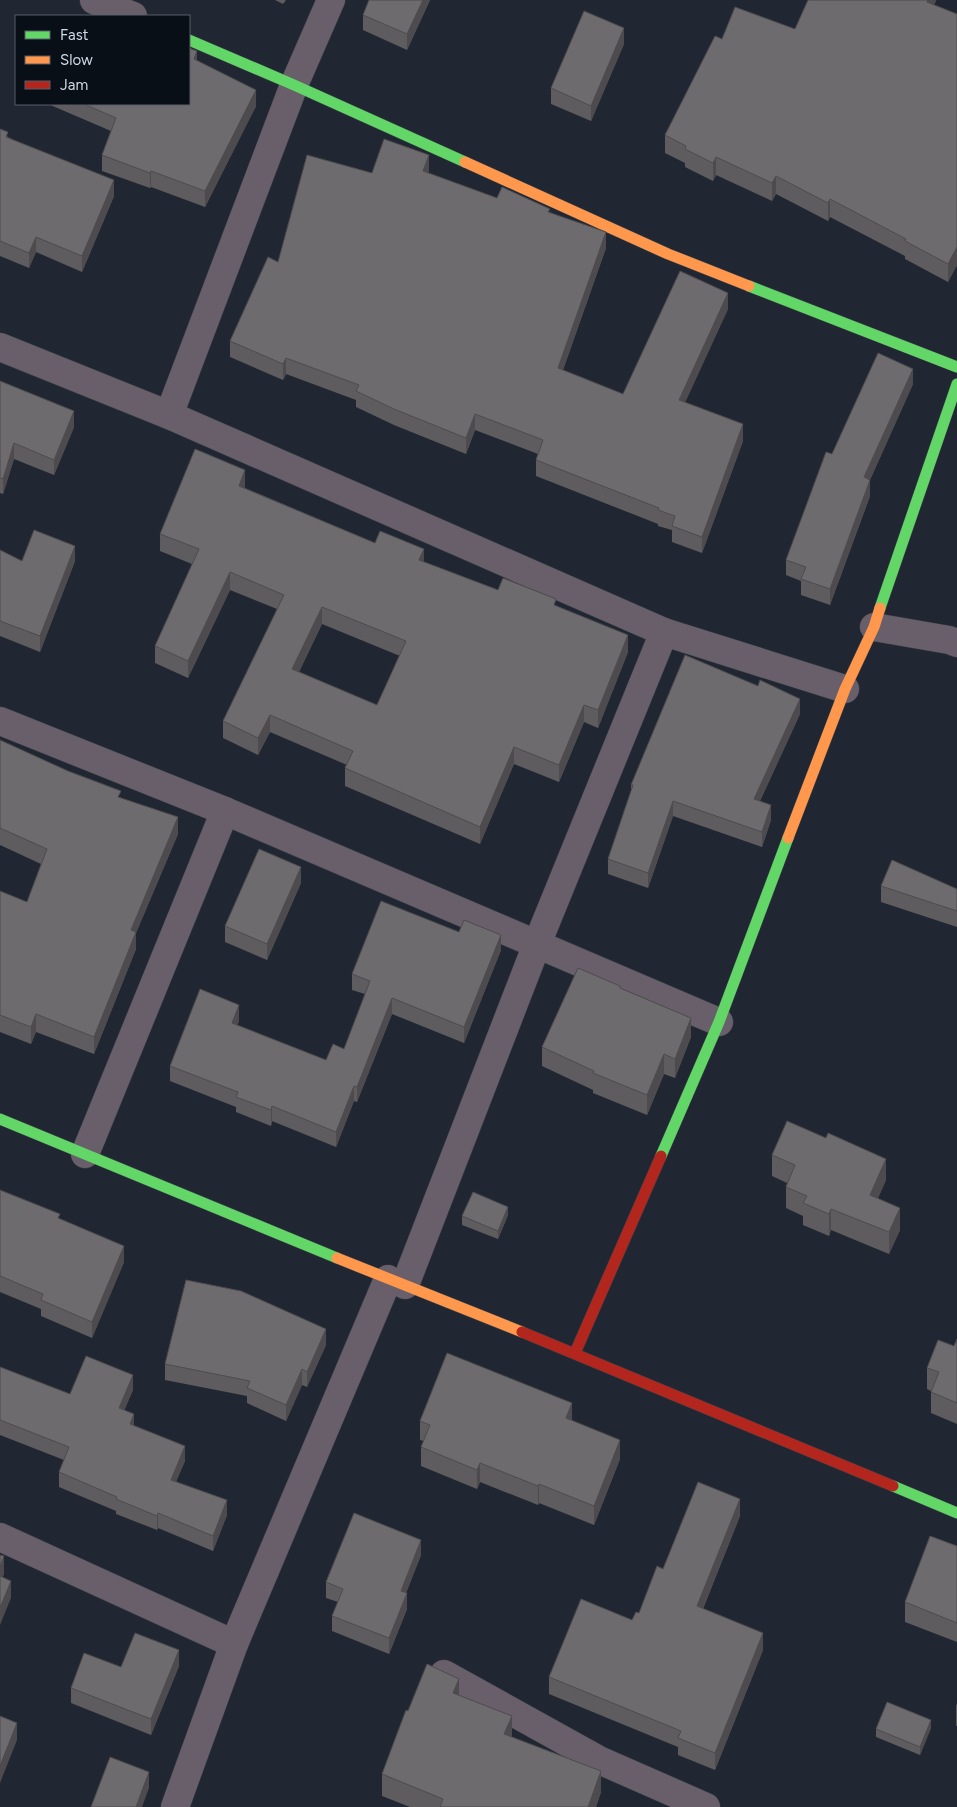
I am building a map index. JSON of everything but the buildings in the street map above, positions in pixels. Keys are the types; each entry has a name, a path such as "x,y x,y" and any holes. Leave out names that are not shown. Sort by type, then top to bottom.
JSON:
{"street":[{"path":"94,0 131,15"},
{"path":"169,415 294,85 332,0"},
{"path":"190,40 294,85 668,254 957,367"},
{"path":"0,347 169,415 664,632 845,688"},
{"path":"576,1353 719,1022 845,688 874,627 957,384"},
{"path":"874,627 957,643"},
{"path":"175,1807 234,1644 396,1282 537,944 664,632"},
{"path":"0,721 225,811 719,1022"},
{"path":"85,1154 225,811"},
{"path":"0,1119 396,1282 576,1353 957,1513"},
{"path":"0,1537 234,1644"},
{"path":"444,1674 598,1760 706,1807"}],"traffic: fast":[{"path":"190,40 465,162"},
{"path":"749,286 957,367"},
{"path":"880,608 957,384"},
{"path":"661,1156 719,1022 788,838"},
{"path":"0,1119 337,1258"},
{"path":"893,1486 957,1513"}],"traffic: slow":[{"path":"465,162 668,254 749,286"},
{"path":"788,838 845,689 874,627 880,608"},
{"path":"337,1258 522,1332"}],"traffic: jam":[{"path":"575,1353 661,1156"},
{"path":"522,1332 893,1486"}]}
